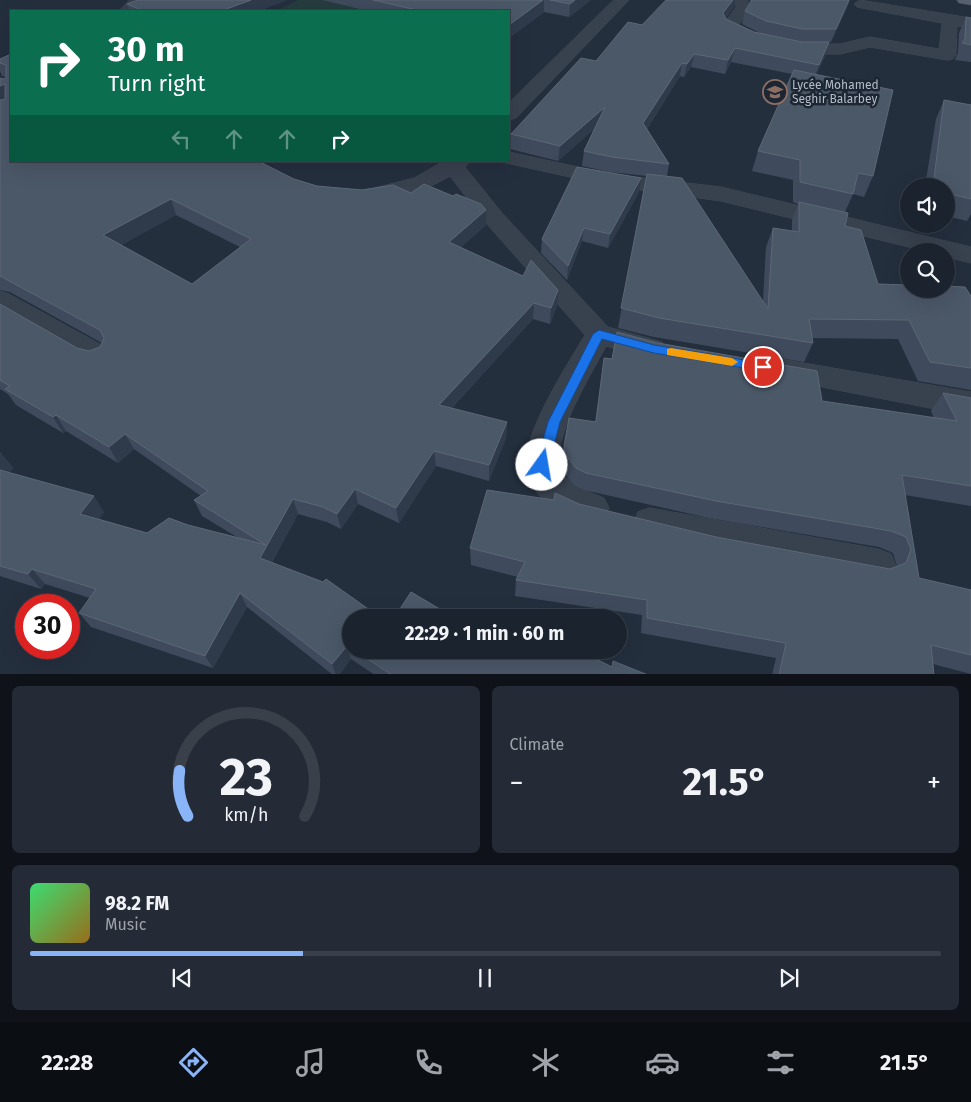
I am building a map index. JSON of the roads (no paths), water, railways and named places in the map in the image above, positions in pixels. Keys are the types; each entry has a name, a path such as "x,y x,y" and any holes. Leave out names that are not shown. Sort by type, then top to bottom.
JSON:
{"main road":[{"path":"964,0 971,1"}],"street":[{"path":"128,10 139,0"},
{"path":"510,113 622,0"},
{"path":"738,0 744,6 730,28 757,40 798,48 840,49 870,42 947,55 950,20"},
{"path":"862,4 971,24"},
{"path":"510,158 610,180 720,194 971,255"},
{"path":"348,197 374,197 401,190 422,183 457,164 494,218 599,334 673,352"},
{"path":"0,300 97,355"},
{"path":"599,334 571,384 554,422 546,447 542,465 547,479 560,496 579,505 650,523 878,566"},
{"path":"758,366 971,404"}],"place":[{"name":"Lycée Mohamed Seghir Balarbey","path":"775,92"}]}
